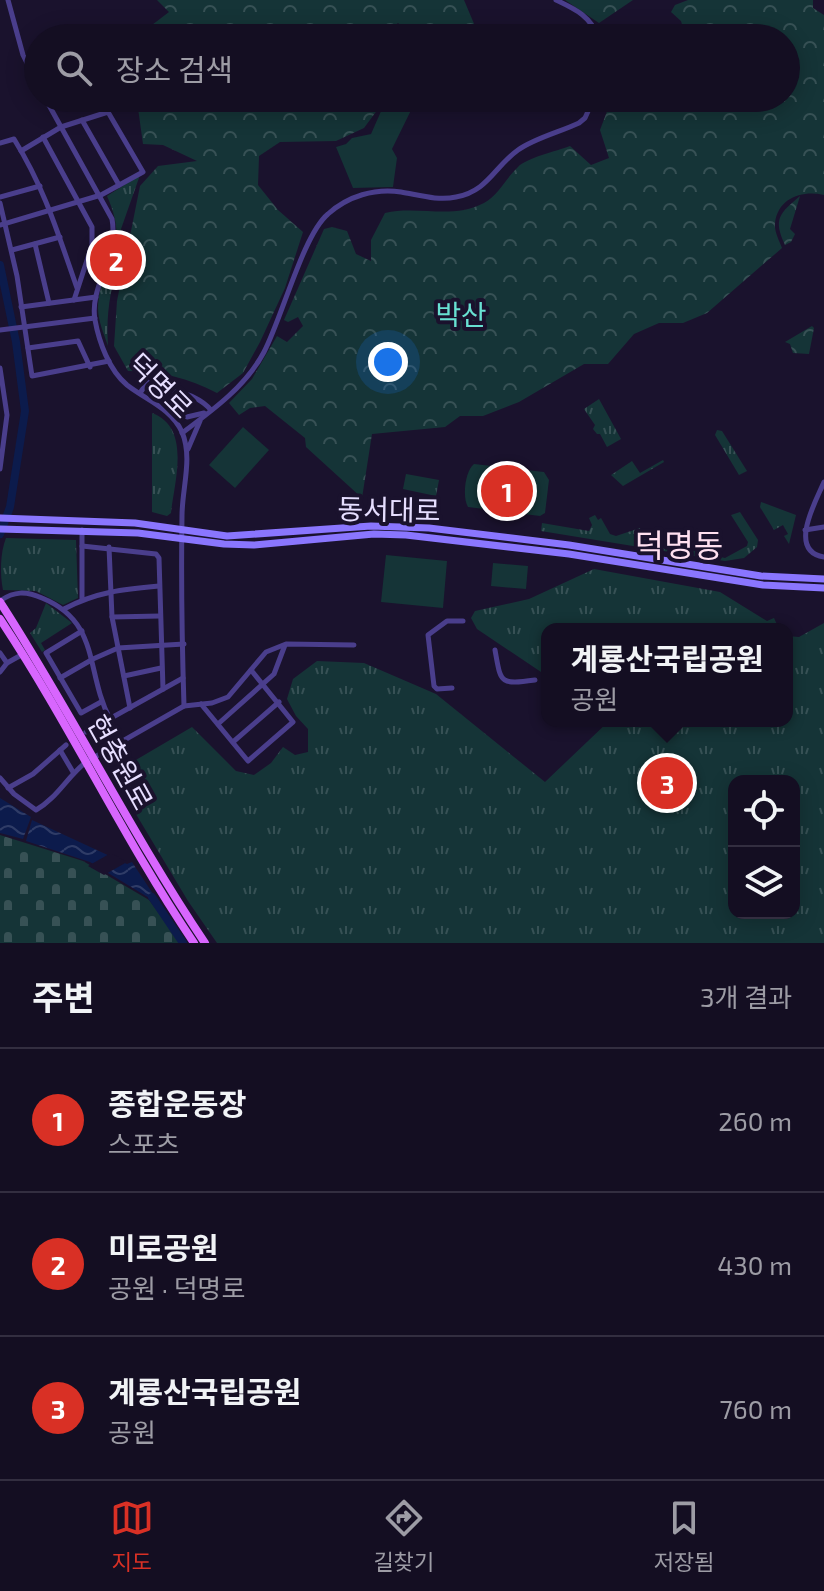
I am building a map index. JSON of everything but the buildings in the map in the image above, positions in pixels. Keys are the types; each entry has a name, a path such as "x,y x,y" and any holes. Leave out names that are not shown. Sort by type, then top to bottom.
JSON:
{"main road":[{"name":"현충원로","path":"0,601 90,759 156,885 194,943"},
{"name":"현충원로","path":"0,619 205,943"}],"street":[{"path":"8,0 24,57"},
{"path":"556,0 585,14 593,24"},
{"name":"덕명로","path":"53,112 112,219 114,240 96,297 95,318 109,361 120,378 162,407 175,420 187,450 182,530 184,706"},
{"path":"2,224 101,195 143,172 108,112 61,127 21,151"},
{"path":"182,433 243,382 262,356 307,247 321,220 328,214 345,201 367,193 399,191 447,198 469,193 491,180 517,151 579,123 588,112"},
{"path":"82,120 119,185"},
{"path":"43,137 90,221 93,233 90,254 74,300"},
{"path":"0,143 14,139 40,186 52,210 77,289"},
{"path":"40,186 0,200 2,224 12,250 32,376 109,361"},
{"path":"12,250 60,237"},
{"path":"35,244 49,303"},
{"path":"21,307 96,297"},
{"path":"0,330 95,318"},
{"path":"28,348 78,341 90,367"},
{"path":"0,368 3,408 0,467"},
{"path":"140,393 149,380 165,389 192,395 210,411"},
{"path":"162,407 187,417 210,411"},
{"path":"187,450 195,429 210,411"},
{"path":"824,482 805,530 808,547 824,557"},
{"name":"동서대로","path":"0,518 111,522 211,535 250,536 371,526 429,528 569,545 824,586"},
{"path":"805,530 824,527"},
{"name":"동서대로","path":"4,529 82,530 254,545 374,534 406,535 569,554 763,585 824,586"},
{"path":"82,530 82,599"},
{"path":"82,546 156,554 159,558 163,689"},
{"path":"109,547 112,617 130,708"},
{"path":"64,609 82,599 111,590 159,586"},
{"path":"0,601 20,592 36,595 64,609 82,631 93,659 101,702 110,719"},
{"path":"112,617 160,616"},
{"path":"452,688 437,689 434,686 428,635 447,621 463,621"},
{"path":"82,631 46,653 81,713 101,702"},
{"path":"60,678 118,648 184,644"},
{"path":"218,724 277,670 286,644"},
{"path":"0,778 36,810 90,759 184,706 221,701 228,697 266,652 286,644 354,645"},
{"path":"495,650 503,682 535,680"},
{"path":"0,653 7,663"},
{"path":"0,672 7,663 23,654"},
{"path":"124,676 161,668"},
{"path":"201,704 248,761 293,722 251,670"},
{"path":"86,732 183,678"},
{"path":"233,742 279,702"},
{"path":"8,788 33,774 66,745"},
{"path":"60,750 73,772"}],"green space":[{"path":"157,0 464,0 474,24 153,24 169,12"},
{"path":"565,0 633,0 599,23"},
{"name":"박산","path":"688,0 813,0 813,8 824,15 824,195 800,195 781,207 775,226 782,248 707,313 683,323 659,323 634,334 608,364 584,364 519,402 483,416 460,416 445,427 372,434 362,498 306,447 305,438 265,406 250,408 239,415 229,403 252,379 277,336 287,342 303,326 298,317 288,322 284,320 324,229 332,227 347,231 356,254 371,261 371,240 385,213 410,210 447,212 472,208 494,196 522,164 570,146 591,165 609,158 600,130 607,112 800,112 800,24 682,24 671,12 675,5"},
{"path":"139,112 376,112 364,128 336,141 280,142 259,156 258,185 278,210 303,232 285,288 260,342 243,373 217,393 174,376 128,371 114,346 117,301 140,186 158,166 197,161 163,145 143,144"},
{"path":"381,112 410,112 392,149 397,158 393,187 353,188 336,147 352,138 371,134"},
{"path":"140,175 121,229 127,254 121,258 112,290 108,312 108,346 98,308 100,292 116,244 114,215 107,196"},
{"path":"800,196 790,229 795,234 791,242 785,245 779,229 780,218"},
{"path":"812,326 809,354 793,353 790,344 785,342"},
{"path":"599,399 621,439 607,447 600,434 593,429 595,425 584,409"},
{"path":"152,413 164,420 176,443 177,472 171,513 167,516 152,512"},
{"path":"243,427 269,450 235,488 209,465"},
{"path":"717,430 722,431 747,471 739,475 715,435"},
{"path":"663,460 623,486 611,475 632,461 640,473"},
{"path":"474,464 544,472 549,480 545,513 540,516 468,507 465,484"},
{"path":"406,474 439,480 436,496 403,489"},
{"path":"761,502 796,515 789,544 783,525 774,530 760,507"},
{"path":"740,512 758,540 757,547 744,558 725,561 541,531 542,523 589,531 592,525 589,518 595,515 598,520 601,518 610,534 616,536 640,528 641,535 648,536 647,541 653,541 653,545 680,548 682,536 686,533 697,552 725,558 747,546 748,542 731,515"},
{"path":"6,538 76,540 78,598 63,605 36,591 3,590 1,564"},
{"path":"386,555 447,561 443,608 381,602"},
{"path":"493,563 528,566 526,589 491,586"},
{"path":"594,569 720,592 767,621 774,618 776,623 541,623 541,672 477,629 471,618 475,611 529,599"},
{"path":"46,603 72,623 41,643 45,650 42,652 30,633 36,628"},
{"path":"824,623 824,943 217,943 188,901 112,774 192,727 236,771 254,775 271,763 283,747 295,755 308,752 308,729 287,699 293,679 317,661 364,663 436,694 545,782 603,727 793,727 793,636 799,637"},
{"path":"0,835 83,861 149,900 181,943 0,943"}],"water":[{"path":"0,798 31,817 23,839 0,833"},
{"path":"32,820 127,864 132,862 159,903 155,905 151,899 90,862 26,841"}],"pier":[{"path":"111,853 127,862 104,875 88,866"}],"waterway":[{"path":"0,265 16,342 25,411 10,507 0,534"},
{"path":"152,897 183,943"}],"place":[{"name":"미로공원","path":"116,260"},
{"name":"종합운동장","path":"507,491"},
{"name":"계룡산국립공원","path":"667,783"}],"district":[{"name":"덕명동","path":"679,544"}]}
